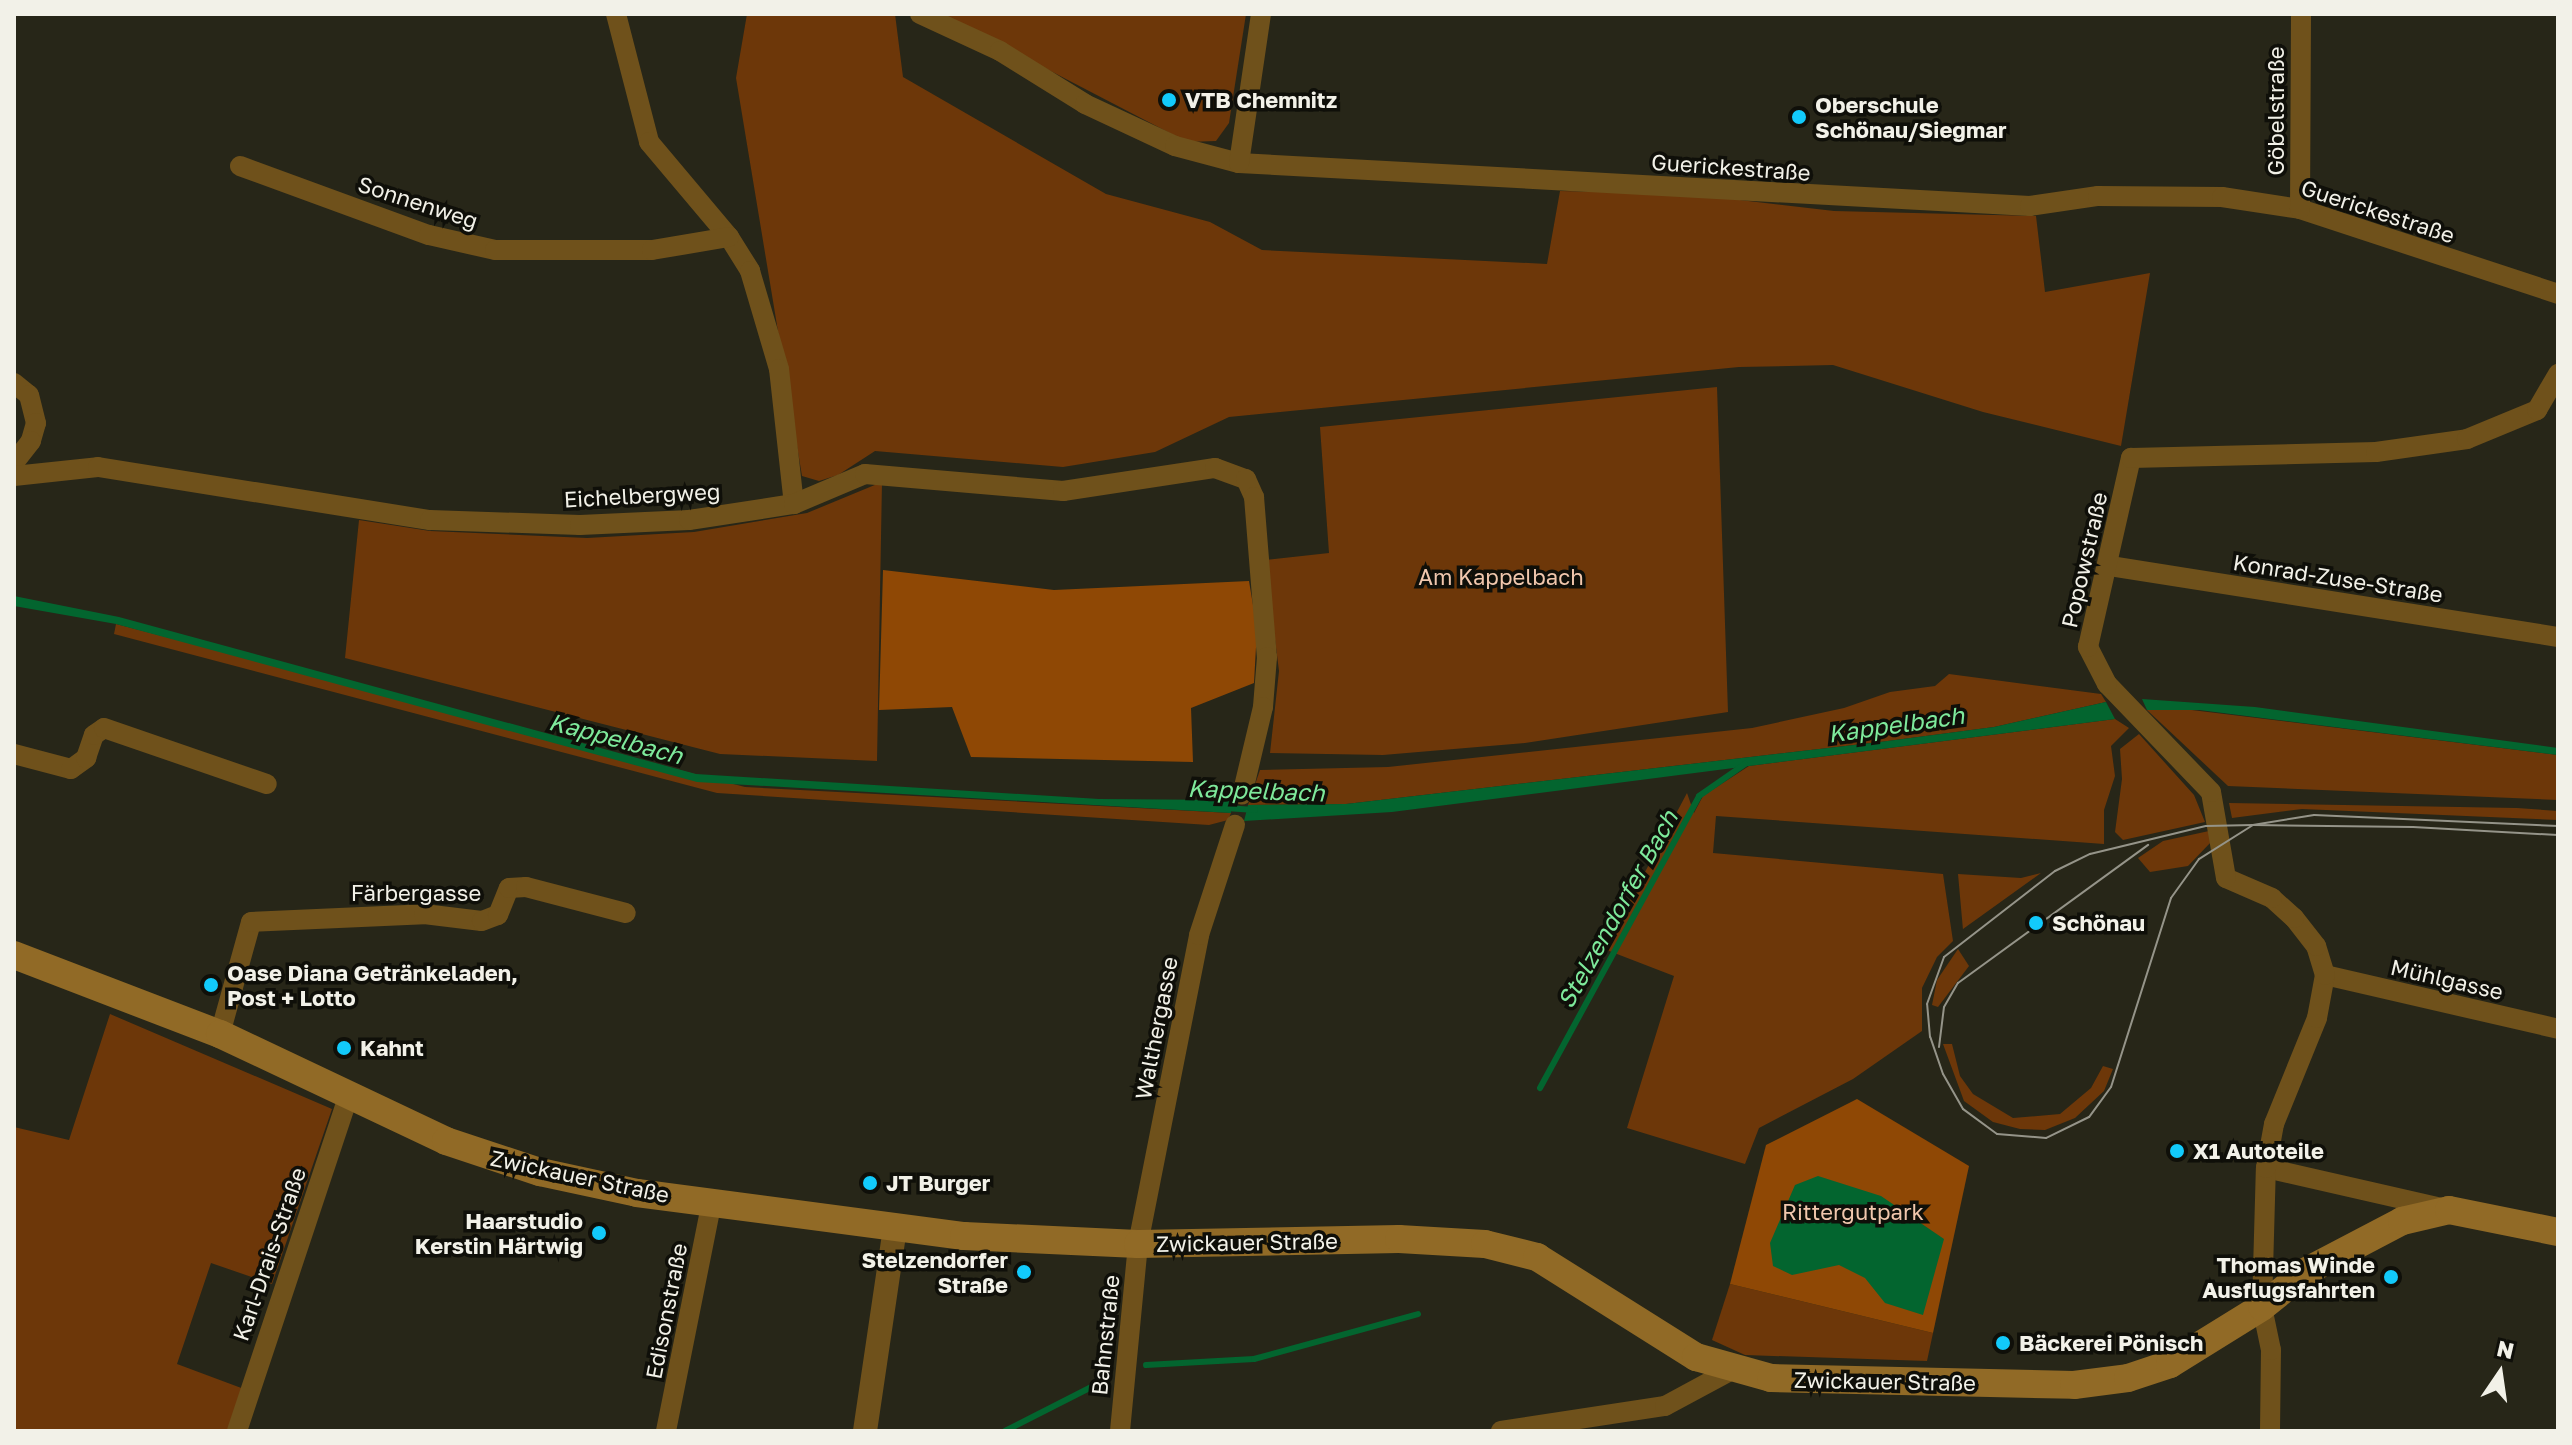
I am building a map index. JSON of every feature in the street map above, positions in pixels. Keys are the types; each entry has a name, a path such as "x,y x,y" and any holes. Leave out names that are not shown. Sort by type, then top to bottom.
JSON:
{"main road":[{"name":"Zwickauer Straße","path":"14,955 220,1034 491,1158 637,1193 712,1201 895,1229 1138,1244 1399,1239 1485,1244 1537,1257 1696,1357 1730,1371 1771,1378 2074,1385 2128,1378 2170,1364 2262,1307 2305,1272 2363,1237 2402,1221 2449,1210 2558,1232"}],"street":[{"path":"616,14 649,142 729,237 750,271 779,369 794,504"},
{"name":"Guerickestraße","path":"920,14 1000,51 1085,104 1175,146 1239,163 1534,177 1828,199 2030,206 2098,196 2169,194 2300,209 2558,294"},
{"path":"1239,163 1261,14"},
{"name":"Göbelstraße","path":"2300,209 2301,14"},
{"name":"Sonnenweg","path":"240,166 429,235 495,250 652,250 729,237"},
{"name":"Popowstraße","path":"2325,975 2316,946 2294,918 2272,898 2226,878 2223,839 2211,792 2143,725 2107,684 2088,647 2110,566 2131,458 2376,452 2467,439 2537,410 2558,374"},
{"path":"14,383 29,395 36,423 31,441 14,463"},
{"name":"Eichelbergweg","path":"14,476 98,467 430,520 580,525 689,520 794,504 865,474 1063,491 1215,468 1246,479 1254,497 1267,657 1263,707 1242,795"},
{"name":"Konrad-Zuse-Straße","path":"2110,566 2558,637"},
{"path":"14,754 71,769 86,758 94,735 104,728 267,784"},
{"name":"Walthergasse","path":"1138,1244 1199,935 1235,825"},
{"name":"Färbergasse","path":"220,1034 251,922 424,914 482,921 498,915 509,888 526,887 626,913"},
{"path":"2270,1431 2271,1350 2262,1307 2266,1168 2274,1124 2317,1018 2325,975"},
{"name":"Mühlgasse","path":"2325,975 2558,1029"},
{"name":"Karl-Drais-Straße","path":"237,1431 349,1094"},
{"name":"Zwickauer Straße","path":"2266,1168 2449,1210"},
{"name":"Edisonstraße","path":"666,1431 712,1201"},
{"path":"865,1431 895,1229"},
{"name":"Bahnstraße","path":"1120,1431 1138,1244"},
{"path":"1501,1431 1665,1406 1730,1371"}],"green space":[{"path":"747,14 895,14 903,77 1106,194 1210,222 1262,250 1547,264 1560,191 1689,194 1834,211 2036,216 2045,292 2150,273 2121,446 1983,412 1833,365 1739,367 1229,417 1155,452 1063,467 875,451 838,475 819,481 802,476 736,78"},
{"name":"VTB Chemnitz","path":"941,14 1246,14 1229,123 1216,141 1187,142"},
{"name":"Am Kappelbach","path":"1717,387 1728,712 1525,743 1383,755 1270,753 1279,671 1265,560 1329,553 1320,427"},
{"path":"882,482 877,761 720,754 345,658 359,520 430,531 587,538 694,532 807,513"},
{"path":"883,570 1054,590 1249,581 1257,629 1254,683 1191,708 1193,762 971,757 952,707 879,710"},
{"path":"116,624 745,787 1231,813 1228,820 1209,825 717,793 114,634"},
{"path":"1949,674 2101,694 2106,702 1994,727 1880,742 1346,804 1248,805 1260,770 1388,767 1752,728 1844,708 1890,692 1935,686"},
{"path":"2167,707 2558,755 2558,800 2228,786 2147,710"},
{"path":"2115,719 2129,728 2111,746 2115,776 2104,810 2104,844 1716,816 1713,853 1943,874 1953,941 1937,957 1922,988 1922,1031 1853,1079 1759,1128 1745,1164 1627,1128 1674,976 1604,949 1687,793 1694,813 1703,796 1749,766"},
{"path":"2139,734 2194,795 2205,822 2123,840 2115,832 2122,779 2120,749"},
{"path":"2229,803 2517,808 2558,811 2558,820 2302,809 2232,818"},
{"path":"2209,831 2212,841 2188,866 2150,872 2138,858 2163,841"},
{"path":"2041,873 1963,930 1958,874 2021,878"},
{"path":"1958,949 1969,966 1938,1007 1932,1005 1937,980"},
{"path":"110,1014 332,1109 272,1284 211,1263 177,1364 244,1389 230,1431 14,1431 14,1127 69,1140"},
{"path":"1943,1044 1952,1044 1960,1076 1973,1094 2013,1118 2060,1114 2091,1088 2103,1066 2113,1069 2104,1091 2075,1118 2045,1130 2020,1129 1993,1122 1964,1101"},
{"name":"Rittergutpark","path":"1857,1099 1969,1166 1933,1333 1730,1284 1766,1145"},
{"path":"1730,1284 1933,1333 1927,1361 1745,1355 1712,1340"}],"shaded area":[{"path":"14,596 119,617 696,774 1099,799 1230,800 1231,813 697,782 116,624 14,606"},
{"path":"2142,699 2255,707 2558,748 2558,755 2199,710 2147,710"},
{"path":"2106,702 2115,719 1392,812 1244,821 1248,805 1346,804 1880,742 1994,727"},
{"path":"1818,1176 1881,1196 1944,1239 1923,1315 1885,1303 1865,1278 1839,1265 1792,1275 1773,1266 1770,1243 1795,1185"}],"waterway":[{"name":"Stelzendorfer Bach","path":"1540,1088 1699,796 1745,764"},
{"name":"Kappelbach","path":"1226,808 1255,810"},
{"name":"Stelzendorfer Bach","path":"1146,1365 1254,1359 1418,1314"},
{"name":"Stelzendorfer Bach","path":"1005,1431 1101,1382"}],"tram line":[{"path":"2558,826 2314,815 2253,825 2199,859 2171,898 2111,1087 2089,1117 2046,1138 1997,1134 1963,1109 1943,1074 1930,1037 1927,1004 1944,957 2055,871 2090,854 2206,826 2253,825 2413,827 2558,835"},
{"path":"1939,1047 1944,1007 1958,983 2148,845"}],"place":[{"name":"VTB Chemnitz","path":"1169,100"},
{"name":"Oberschule Schönau/Siegmar","path":"1799,117"},
{"name":"Schönau","path":"2036,923"},
{"name":"Oase Diana Getränkeladen, Post + Lotto","path":"211,985"},
{"name":"Kahnt","path":"344,1048"},
{"name":"X1 Autoteile","path":"2177,1151"},
{"name":"JT Burger","path":"870,1183"},
{"name":"Haarstudio Kerstin Härtwig","path":"599,1233"},
{"name":"Stelzendorfer Straße","path":"1024,1272"},
{"name":"Thomas Winde Ausflugsfahrten","path":"2391,1277"},
{"name":"Bäckerei Pönisch","path":"2003,1343"}]}
